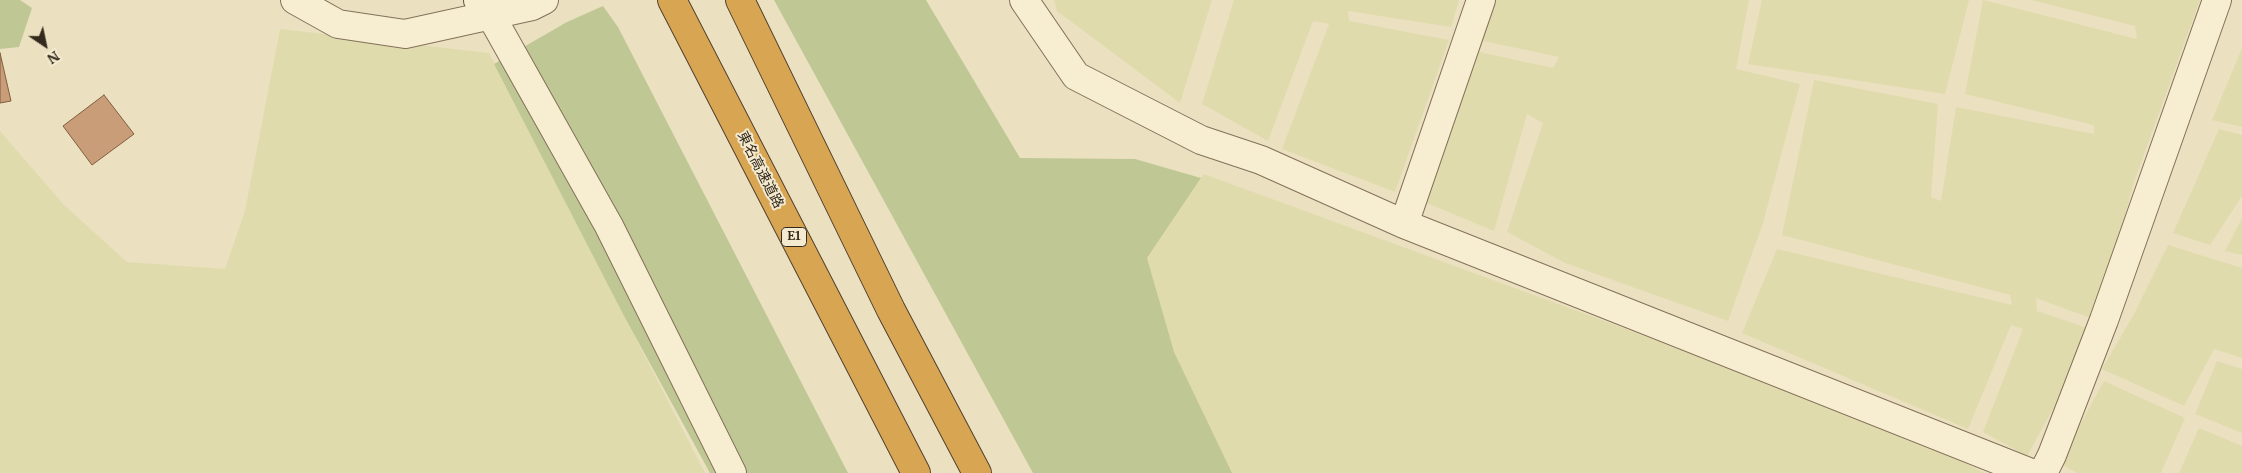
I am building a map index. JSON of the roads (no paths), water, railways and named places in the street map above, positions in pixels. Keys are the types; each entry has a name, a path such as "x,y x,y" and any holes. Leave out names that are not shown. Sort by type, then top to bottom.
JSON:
{"highway":[{"name":"東名高速道路","path":"672,0 916,473"},
{"path":"740,0 891,310 977,473"}],"street":[{"path":"295,0 338,24 405,34 484,7 538,3"},
{"path":"1024,0 1076,76 1201,140 1261,160 1404,224 2031,473"},
{"path":"1404,224 1482,0"},
{"path":"2043,473 2052,455 2104,320 2217,0"},
{"path":"484,7 609,226 732,473"}]}
